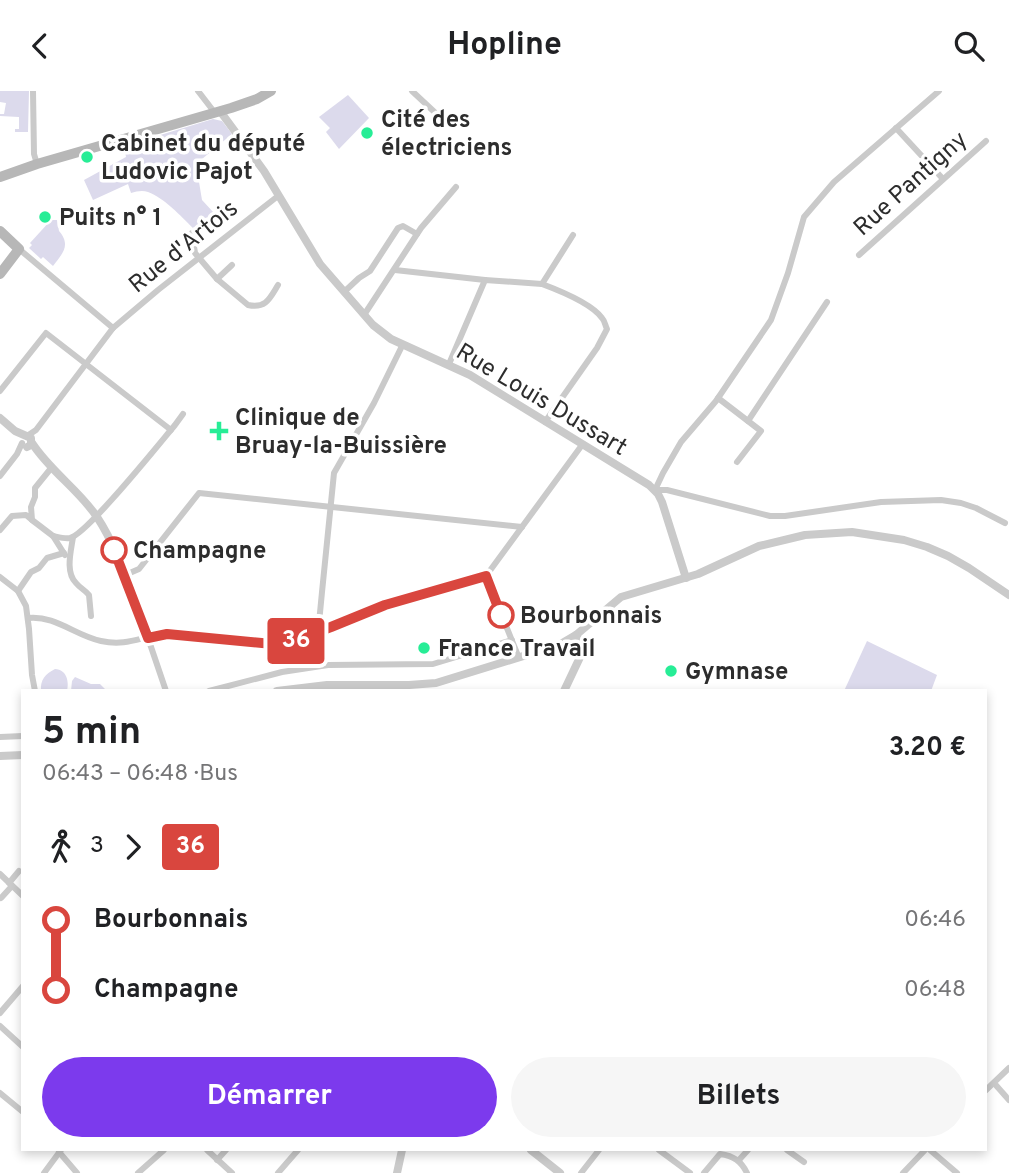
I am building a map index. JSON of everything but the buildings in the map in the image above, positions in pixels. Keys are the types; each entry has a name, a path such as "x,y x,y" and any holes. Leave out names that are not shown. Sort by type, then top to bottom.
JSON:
{"main road":[{"path":"0,175 38,161 217,112 257,99 271,91"},
{"path":"0,231 19,249 0,274"}],"street":[{"path":"33,91 38,161"},
{"path":"198,91 217,112"},
{"path":"412,91 443,120"},
{"path":"652,487 681,442 718,398 771,320 804,217 829,187 939,91"},
{"name":"Rue Louis Dussart","path":"217,112 264,171 313,254 382,333 470,375 652,487"},
{"path":"896,128 943,179"},
{"name":"Rue Pantigny","path":"859,255 986,141"},
{"path":"364,315 417,234 456,187"},
{"name":"Rue d'Artois","path":"0,476 113,328 278,196"},
{"path":"344,292 370,271 398,228 403,226 417,234"},
{"path":"192,233 194,250 202,255 217,279 248,305 262,305 267,302 278,285"},
{"path":"542,284 573,235"},
{"path":"19,249 113,328"},
{"path":"217,279 232,265"},
{"path":"395,270 542,284 560,290 588,306 602,318 607,329 605,335 545,422"},
{"path":"449,364 485,280"},
{"path":"748,421 827,303"},
{"path":"0,391 46,333 171,430"},
{"path":"321,631 319,622 335,469 374,403 403,344"},
{"path":"718,398 761,431 737,462"},
{"path":"53,536 67,539 73,537 96,516 183,414"},
{"path":"0,418 69,484 96,516 112,545 165,689"},
{"path":"28,618 55,622 82,636 105,642 129,642 167,634 283,645 385,605 486,576 582,445"},
{"path":"32,520 31,507 35,488 52,467"},
{"path":"652,487 770,516 881,502 941,500 968,506 1004,523"},
{"path":"652,487 662,502 686,578"},
{"path":"124,575 139,569 199,493 522,527"},
{"path":"0,530 12,516 26,516 53,536 69,562 74,581 89,595 91,616"},
{"path":"290,689 315,685 337,688 408,688 436,683 559,645 576,635 621,597 686,578 753,548 805,535 838,532 891,537 927,547 958,562 1009,595"},
{"path":"69,562 73,537"},
{"path":"18,591 31,572 39,568 47,558 64,553"},
{"path":"486,576 519,658"},
{"path":"0,577 18,591 25,602 32,689"},
{"path":"565,689 582,653 581,642 576,635"},
{"path":"217,689 282,672 328,665 433,664 512,640"},
{"path":"0,737 21,736"},
{"path":"0,756 21,755"},
{"path":"1,898 19,871"},
{"path":"0,874 21,893"},
{"path":"0,1013 21,988"},
{"path":"0,1026 21,1046"},
{"path":"987,1089 1009,1068"},
{"path":"994,1083 1009,1100"},
{"path":"0,1093 21,1110"},
{"path":"44,1173 60,1151 77,1173"},
{"path":"138,1173 163,1151"},
{"path":"207,1151 232,1173"},
{"path":"217,1160 225,1151"},
{"path":"278,1173 297,1151"},
{"path":"397,1173 402,1151"},
{"path":"532,1151 560,1173"},
{"path":"580,1173 598,1151"},
{"path":"660,1151 690,1173"},
{"path":"739,1160 747,1151"},
{"path":"788,1151 804,1162"},
{"path":"903,1173 924,1151"},
{"path":"931,1151 957,1173"},
{"path":"704,1173 720,1154 739,1160 747,1173"}],"shaded area":[{"path":"0,91 29,91 28,132 15,132 15,129 19,129 19,117 0,116 4,114 6,103 0,102"},
{"path":"348,95 369,118 339,149 326,132 330,128 319,117"},
{"path":"213,119 222,121 232,134 196,164 202,200 214,213 193,228 160,198 146,191 131,193 128,184 93,200 84,180 126,157 124,146"},
{"path":"51,220 57,220 65,241 62,253 53,266 29,248 32,245 30,243"},
{"path":"867,641 937,675 932,689 845,689"},
{"path":"55,669 62,671 68,683 67,689 41,689 48,673"},
{"path":"75,677 91,684 100,684 105,689 71,689"}],"bus line":[{"name":"36","path":"114,550 148,638 167,634 283,645 385,605 486,576 501,615"}],"place":[{"name":"Cité des électriciens","path":"367,133"},
{"name":"Cabinet du député Ludovic Pajot","path":"87,157"},
{"name":"Puits n° 1","path":"45,217"},
{"name":"Clinique de Bruay-la-Buissière","path":"219,431"},
{"name":"Champagne","path":"114,550"},
{"name":"Bourbonnais","path":"501,615"},
{"name":"France Travail","path":"424,648"},
{"name":"Gymnase","path":"671,671"}]}
